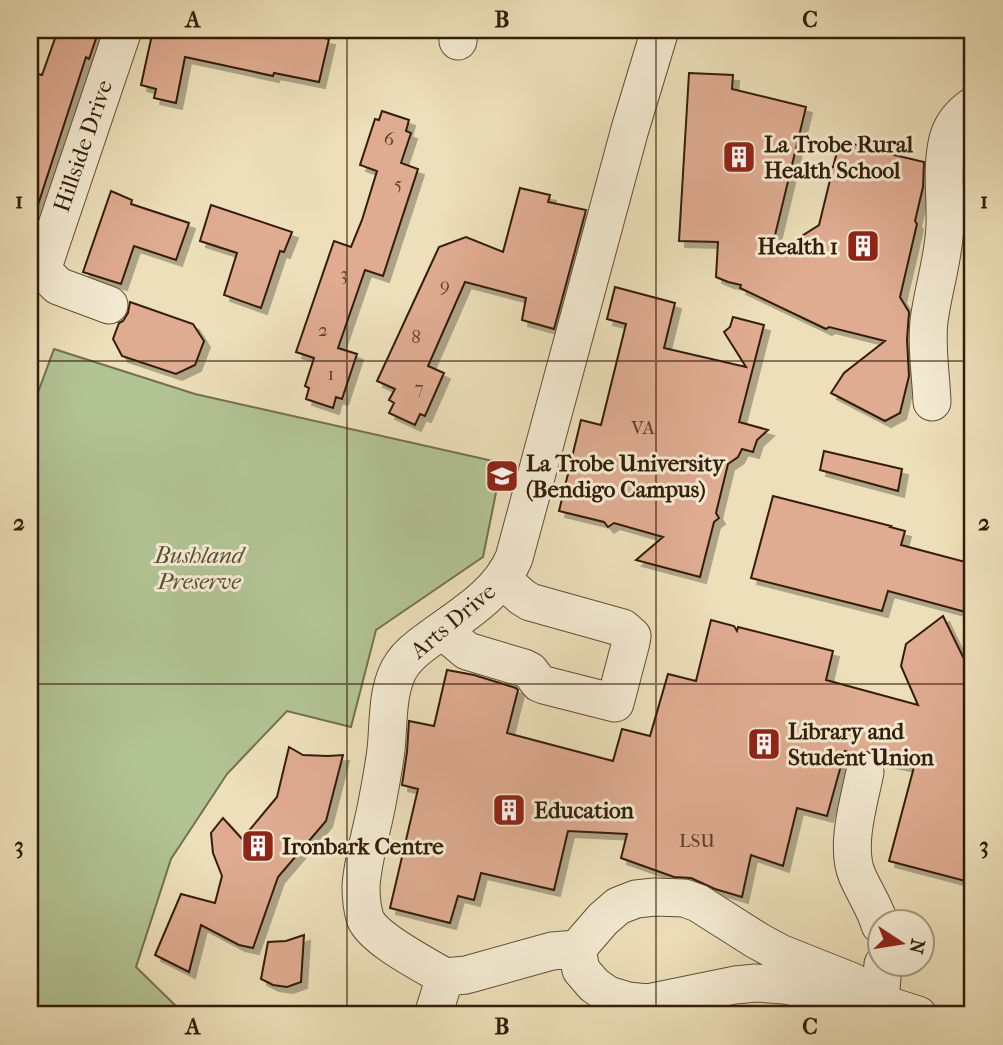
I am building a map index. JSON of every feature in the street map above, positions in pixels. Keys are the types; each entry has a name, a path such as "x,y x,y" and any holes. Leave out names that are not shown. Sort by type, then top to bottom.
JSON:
{"lane":[{"name":"Hillside Drive","path":"109,305 58,286 45,274 44,264 123,30"},
{"name":"Arts Drive","path":"445,977 384,940 366,920 362,903 361,886 382,776 391,697 400,666 406,658 474,607 502,579 514,558 630,129 660,30"},
{"path":"932,401 929,322 959,227 945,157 949,137 959,117 973,106"},
{"path":"442,629 467,651 524,668 530,671 539,683 615,703 631,642 632,636 628,631 530,602 502,579"},
{"path":"864,772 853,836 853,858 857,874 874,908"},
{"path":"433,1015 445,977 456,977 552,951 577,949 618,906 636,899 684,898 698,903 780,953 853,982 880,1003"},
{"path":"577,949 581,970 594,985 608,995 628,1001 647,1003 756,983 794,987 850,1003 880,1003 918,1015"},
{"path":"880,1003 882,978"}],"green space":[{"name":"Bushland Preserve","path":"54,349 195,394 502,463 483,557 376,630 351,727 287,711 227,774 171,859 136,967 179,1009 181,1015 30,1015 30,414"}],"building":[{"path":"58,30 99,30 89,59 86,57 34,217 30,217 30,97 38,74 42,75"},
{"path":"153,30 286,30 329,39 319,82 274,73 273,76 185,57 176,103 154,98 156,89 141,85"},
{"path":"689,73 733,75 732,89 806,107 770,256 819,225 831,176 827,170 833,167 840,141 865,147 870,144 873,150 924,162 923,187 915,221 917,224 900,297 909,312 909,376 900,413 885,421 831,393 844,373 885,341 829,327 826,329 740,288 741,285 716,277 718,242 679,241"},
{"path":"382,111 409,120 406,131 411,133 401,163 418,169 383,276 365,270 338,348 357,354 342,399 336,397 333,408 306,399 309,388 305,386 314,358 296,352 334,241 351,247 362,220 377,171 360,165 375,119 379,120"},
{"path":"520,188 550,195 548,202 586,210 554,329 522,320 526,298 465,282 428,366 444,373 425,416 420,414 415,425 389,413 394,403 389,400 395,389 377,381 439,247 466,237 503,252"},
{"path":"111,191 132,200 131,204 189,223 176,260 134,246 121,284 83,272"},
{"path":"211,205 292,232 284,252 280,251 261,308 224,295 237,253 200,241"},
{"path":"615,287 675,303 664,348 746,367 724,332 730,327 733,317 764,325 739,422 768,430 757,440 753,452 742,449 738,457 728,464 716,513 719,518 714,522 700,577 636,560 663,537 614,523 608,527 604,522 559,511 581,420 601,425 626,324 607,319"},
{"path":"130,302 193,324 204,341 195,365 176,374 122,356 113,339 119,323 128,313"},
{"path":"824,451 902,469 898,491 820,470"},
{"path":"773,496 891,526 905,531 901,545 973,564 973,614 888,591 882,611 751,578"},
{"path":"943,616 963,657 973,660 973,883 889,861 914,767 881,760 870,752 856,754 845,751 827,816 797,808 783,866 751,855 742,897 691,878 674,877 621,858 627,834 568,831 554,890 481,873 474,900 458,896 450,923 390,908 418,789 402,785 409,721 434,726 447,670 474,675 518,690 507,733 613,761 622,729 650,736 668,674 696,681 711,620 734,626 737,631 738,627 833,651 826,680 918,705 901,666 906,644"},
{"name":"Ironbark Centre","path":"289,747 303,755 343,755 326,821 278,877 253,948 239,945 201,925 189,972 155,955 181,894 215,903 222,876 213,853 211,833 223,818 242,839 277,797"},
{"path":"304,935 301,982 287,987 273,985 261,979 268,942 286,941"}],"place":[{"name":"La Trobe Rural Health School","path":"739,157"},
{"name":"Health 1","path":"863,246"},
{"name":"La Trobe University (Bendigo Campus)","path":"502,476"},
{"name":"Library and Student Union","path":"764,744"},
{"name":"Education","path":"509,810"},
{"name":"Ironbark Centre","path":"258,846"}]}
